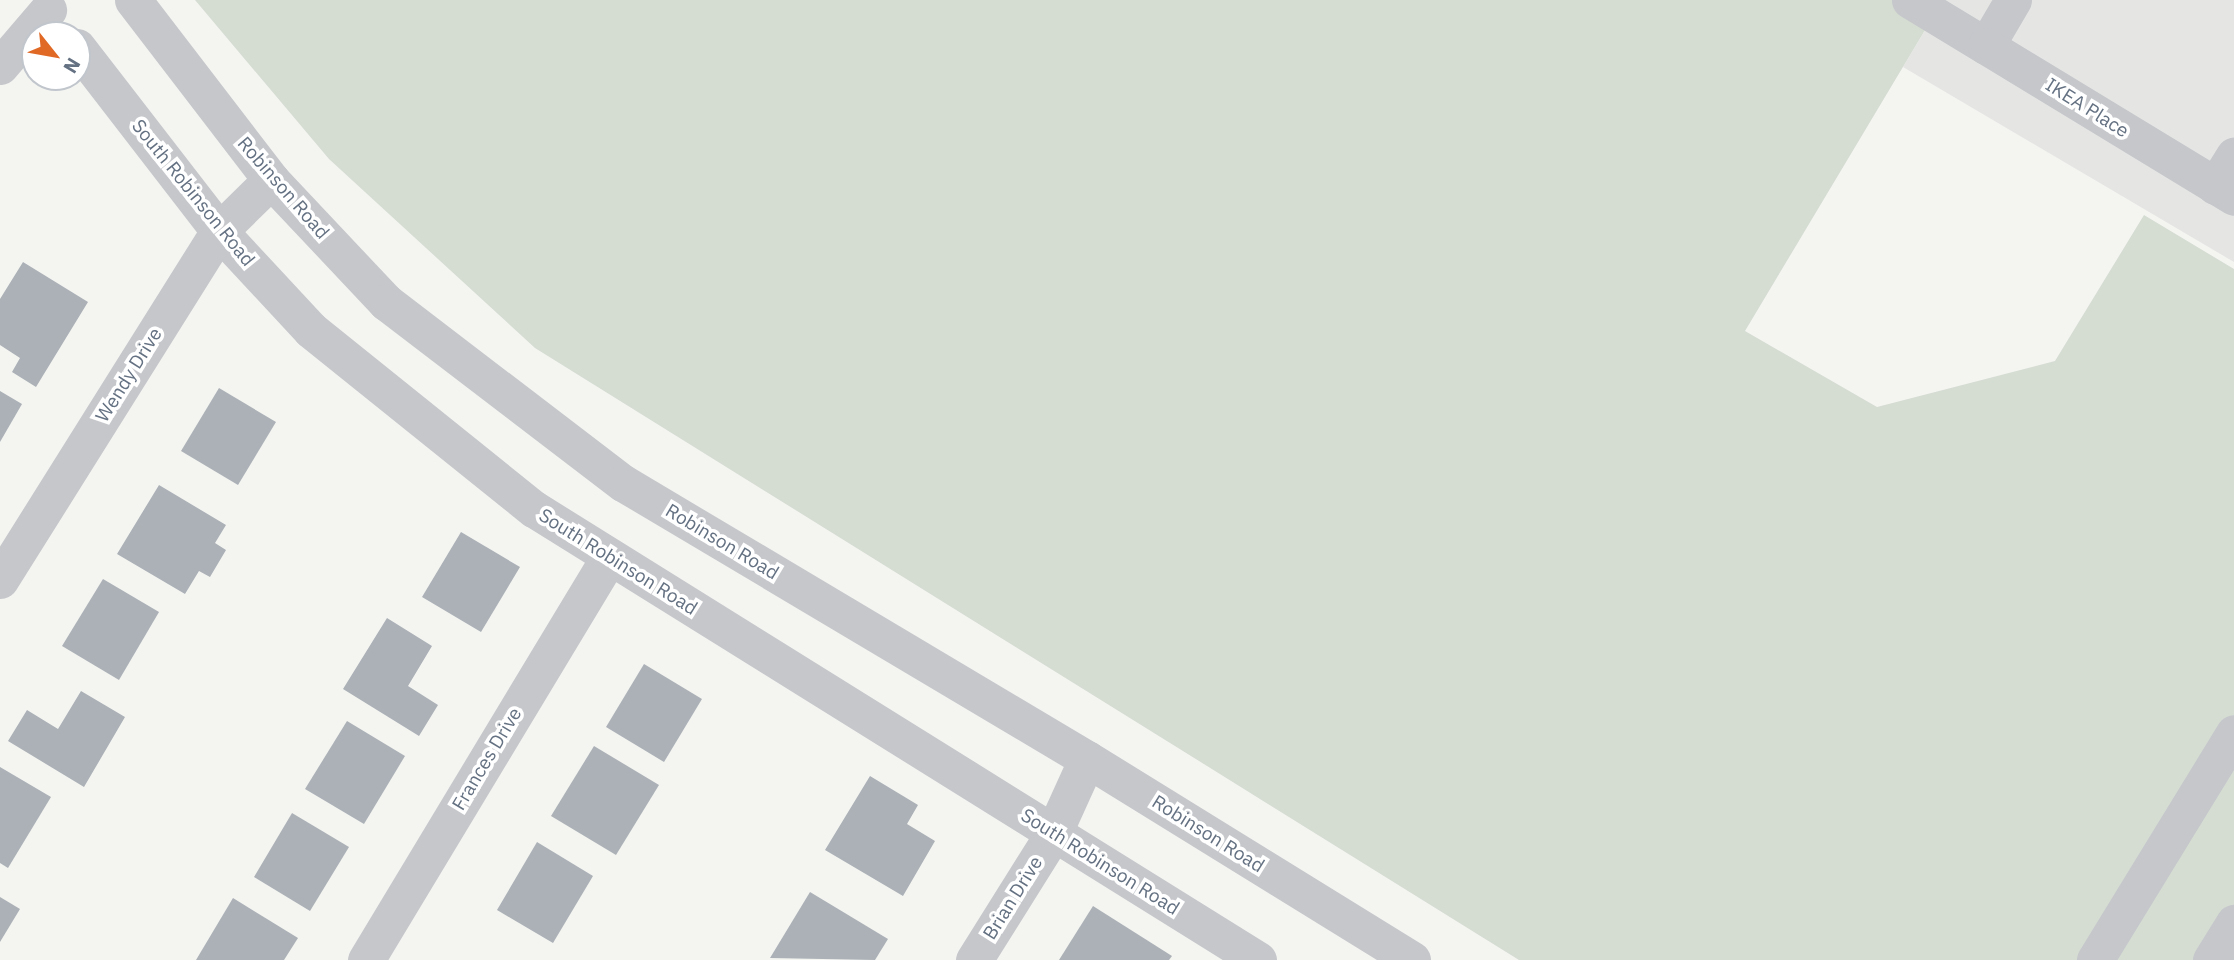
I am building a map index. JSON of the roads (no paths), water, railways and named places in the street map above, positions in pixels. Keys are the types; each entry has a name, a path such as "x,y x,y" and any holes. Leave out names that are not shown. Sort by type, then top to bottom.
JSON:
{"street":[{"name":"Robinson Road","path":"134,0 271,180 386,302 622,483 1087,760 1412,960"},
{"name":"IKEA Place","path":"1910,0 2225,192"},
{"path":"1986,46 2013,0"},
{"path":"0,66 10,49 52,15"},
{"name":"South Robinson Road","path":"91,65 219,231 331,346 534,509 1258,960"},
{"path":"2225,192 2234,155"},
{"name":"Wendy Drive","path":"0,580 219,231 271,180"},
{"name":"Frances Drive","path":"366,960 609,557"},
{"path":"2095,960 2234,733"},
{"name":"Brian Drive","path":"974,960 1053,834 1087,760"},
{"path":"2211,960 2234,923"}]}
